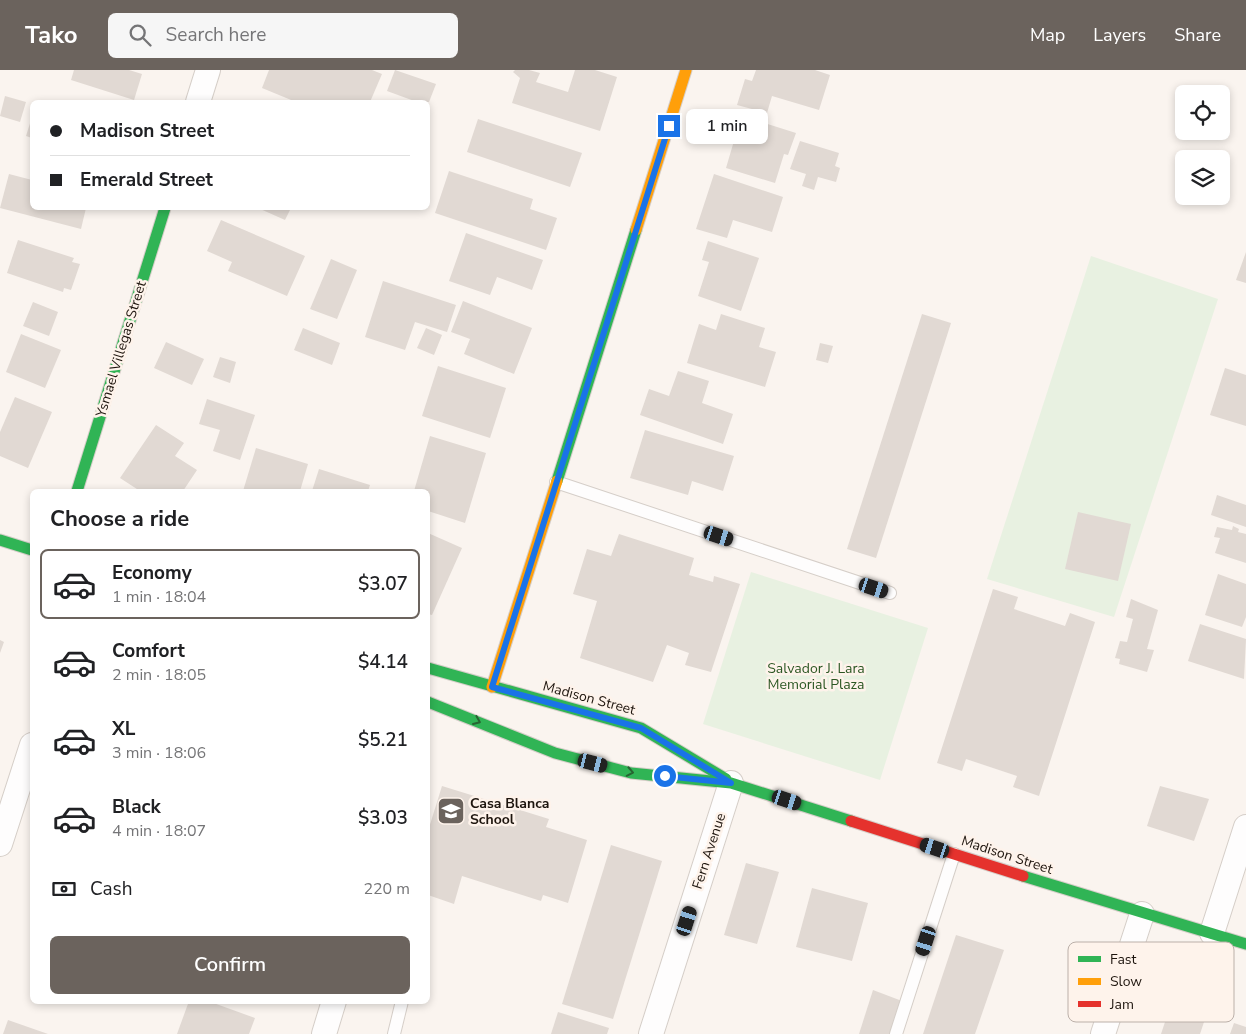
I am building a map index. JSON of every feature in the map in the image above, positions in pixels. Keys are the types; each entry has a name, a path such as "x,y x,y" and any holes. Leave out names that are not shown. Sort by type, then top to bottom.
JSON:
{"street":[{"path":"199,100 208,70"},
{"path":"492,687 686,70"},
{"name":"Ysmael Villegas Street","path":"79,489 164,210"},
{"path":"0,540 30,549"},
{"path":"430,700 434,670"},
{"name":"Madison Street","path":"434,670 641,728 731,783"},
{"name":"Madison Street","path":"430,707 555,753 631,773 731,783 1142,914 1246,944"},
{"path":"0,844 28,774 30,760"},
{"name":"Fern Avenue","path":"651,1034 731,783"},
{"path":"1212,933 1246,827"},
{"path":"1133,942 1142,914"},
{"path":"324,1034 333,1004"},
{"path":"1103,1034 1107,1022"}],"lane":[{"path":"556,482 890,593"},
{"path":"896,1034 954,854"},
{"path":"394,1034 401,1004"}],"green space":[{"path":"1091,256 1218,299 1114,617 987,579"},
{"name":"Salvador J. Lara Memorial Plaza","path":"751,572 928,628 880,780 703,724"}],"building":[{"path":"74,70 129,70 142,74 134,100 71,80"},
{"path":"269,70 372,70 382,74 371,100 291,100 262,88"},
{"path":"395,70 436,84 430,100 412,100 387,91"},
{"path":"515,70 529,70 540,73 536,82 568,92 575,70 595,70 617,77 600,131 512,103 520,78 513,72"},
{"path":"756,70 815,70 830,75 819,110 772,96 767,113 737,105 745,79 752,81"},
{"path":"5,96 26,102 20,122 0,116"},
{"path":"745,117 796,133 788,155 784,154 775,183 726,168 736,134 739,135"},
{"path":"478,119 582,153 570,187 467,152"},
{"path":"30,123 30,137 26,136"},
{"path":"800,141 839,153 835,166 840,168 836,182 818,177 814,190 802,186 806,174 790,169"},
{"path":"449,171 533,199 530,209 557,218 546,250 435,213"},
{"path":"9,174 30,179 30,210 86,210 81,229 0,208"},
{"path":"714,174 783,197 772,232 733,220 727,238 696,229"},
{"path":"262,210 290,210 285,220"},
{"path":"221,220 305,256 287,296 228,271 232,262 207,251"},
{"path":"466,233 543,260 532,290 497,277 490,295 449,281"},
{"path":"18,240 74,258 72,262 80,264 71,290 64,288 63,292 7,273"},
{"path":"708,241 759,258 741,311 698,296 709,262 702,260"},
{"path":"1246,252 1246,283 1236,280"},
{"path":"331,259 357,270 337,319 310,309"},
{"path":"383,281 456,305 447,332 415,322 405,350 365,337"},
{"path":"463,301 532,328 514,374 464,354 470,339 451,332"},
{"path":"33,302 58,312 49,336 23,326"},
{"path":"721,314 765,328 759,347 776,352 765,387 687,363 699,324 716,330"},
{"path":"922,314 951,323 876,558 847,549"},
{"path":"303,328 340,343 332,365 294,350"},
{"path":"426,328 442,335 434,355 417,348"},
{"path":"21,334 61,350 45,388 6,372"},
{"path":"166,342 204,359 192,385 154,368"},
{"path":"820,343 833,346 828,363 816,360"},
{"path":"220,357 236,362 230,383 213,377"},
{"path":"438,366 506,388 490,438 422,416"},
{"path":"1225,368 1246,375 1246,426 1210,415"},
{"path":"678,371 709,381 702,403 733,414 723,444 640,415 649,389 669,396"},
{"path":"15,397 52,412 28,468 0,456 0,432"},
{"path":"207,399 255,415 240,460 213,451 220,430 199,424"},
{"path":"156,425 184,443 175,456 197,470 184,489 137,489 120,478"},
{"path":"645,430 734,456 723,491 692,481 688,495 630,478"},
{"path":"430,436 486,453 465,523 430,512 430,489 415,489"},
{"path":"256,448 308,464 301,489 244,489"},
{"path":"319,469 370,485 369,489 313,489"},
{"path":"1217,495 1246,505 1246,527 1211,515"},
{"path":"1078,512 1131,524 1118,581 1065,569"},
{"path":"1233,526 1239,529 1238,532 1246,534 1246,563 1215,553 1220,538 1214,537 1217,527 1232,530"},
{"path":"430,534 462,548 432,615 430,614"},
{"path":"619,534 694,558 689,575 713,582 714,576 740,584 711,672 685,665 689,653 667,645 653,682 580,658 597,601 573,594 587,549 611,556"},
{"path":"1218,574 1246,584 1246,617 1242,627 1205,615"},
{"path":"993,589 1018,597 1014,609 1065,626 1070,613 1095,622 1039,796 1013,787 1017,776 966,759 962,771 937,763"},
{"path":"1131,599 1158,610 1147,649 1154,650 1147,672 1119,664 1120,659 1115,658 1120,641 1127,642 1133,619 1126,617"},
{"path":"1200,624 1246,639 1244,679 1188,661"},
{"path":"0,640 4,642 0,653"},
{"path":"442,786 549,819 546,827 587,840 568,903 543,895 541,901 462,876 454,904 430,896 430,825"},
{"path":"1160,786 1209,799 1194,841 1147,826"},
{"path":"611,845 662,861 613,1019 562,1004"},
{"path":"746,863 779,872 757,944 724,935"},
{"path":"812,888 868,903 852,961 796,947"},
{"path":"956,935 1004,950 975,1034 923,1034"},
{"path":"873,990 902,1001 892,1034 859,1034"},
{"path":"188,1004 216,1004 255,1018 249,1034 177,1034"},
{"path":"558,1012 609,1028 607,1034 551,1034"},
{"path":"8,1020 48,1034 3,1034"},
{"path":"1165,1022 1204,1022 1200,1034 1161,1034"},
{"path":"1234,1023 1246,1027 1246,1034 1230,1034"}],"traffic: fast":[{"path":"78,489 164,210"},
{"path":"557,481 636,230"},
{"path":"0,540 30,549"},
{"path":"430,669 641,728 726,779"},
{"path":"430,703 555,753 631,773 731,783 851,821"},
{"path":"1023,876 1246,944"}],"traffic: slow":[{"path":"636,230 686,70"},
{"path":"492,687 557,481"}],"traffic: jam":[{"path":"851,821 1023,876"}],"place":[{"name":"Casa Blanca School","path":"451,811"}],"route":[{"path":"665,776 731,783 641,728 492,687 669,126"}]}
